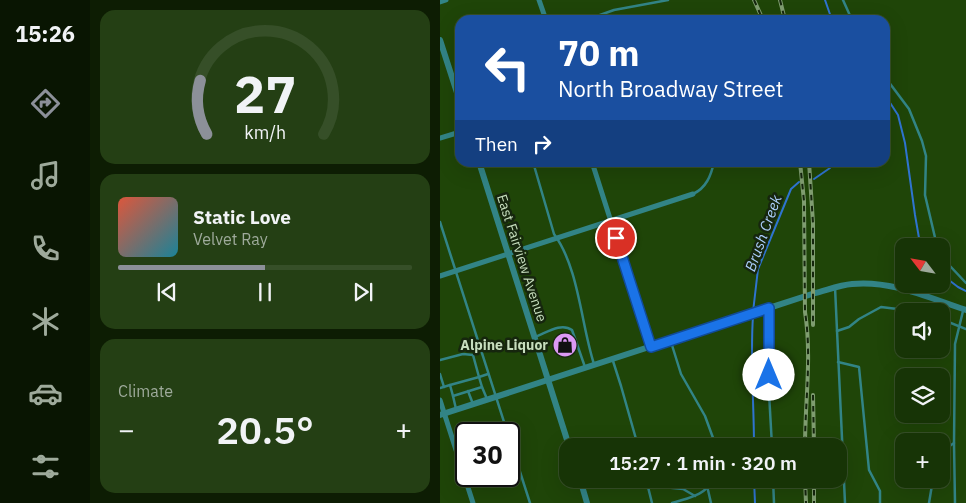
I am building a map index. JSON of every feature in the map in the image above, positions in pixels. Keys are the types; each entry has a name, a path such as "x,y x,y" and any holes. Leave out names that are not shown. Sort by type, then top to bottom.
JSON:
{"street":[{"path":"440,2 446,0"},
{"path":"539,0 544,15"},
{"path":"440,40 455,86"},
{"path":"440,138 455,134"},
{"name":"East Fairview Avenue","path":"481,167 566,438"},
{"path":"594,167 651,347"},
{"path":"440,276 693,194"},
{"path":"442,415 749,316 814,293 850,284 881,284 907,290 965,310"},
{"path":"766,309 769,392"},
{"path":"440,400 442,415 473,503"},
{"path":"583,488 587,503"}],"lane":[{"path":"600,15 614,10 668,0"},
{"path":"843,0 850,15"},
{"path":"890,84 908,109 922,141 926,156 926,195 935,238"},
{"path":"535,167 556,237 560,241 575,284 595,365"},
{"path":"693,194 705,186 712,167"},
{"path":"440,222 530,503"},
{"path":"950,266 966,283"},
{"path":"835,288 845,503"},
{"path":"837,331 849,327 881,307 895,309"},
{"path":"956,503 954,443 955,344 965,310"},
{"path":"950,322 966,329"},
{"path":"534,338 560,327 570,328 586,368"},
{"path":"671,340 681,374 705,416 713,438"},
{"path":"440,360 463,354 473,355 487,400"},
{"path":"612,359 636,438"},
{"path":"838,362 859,367 869,470 880,491 880,503"},
{"path":"440,374 444,387"},
{"path":"440,388 488,374"},
{"path":"450,385 457,410"},
{"path":"454,396 482,387"},
{"path":"468,391 473,405"},
{"path":"769,392 772,438"},
{"path":"950,446 954,443"},
{"path":"648,488 652,503"},
{"path":"673,488 683,489 695,496"},
{"path":"773,488 774,503"},
{"path":"929,503 932,488"},
{"path":"672,503 695,496 708,489 711,503"}],"waterway":[{"name":"Brush Creek","path":"825,0 830,15"},
{"path":"890,103 898,115 905,143 919,238"},
{"name":"Brush Creek","path":"814,179 830,167"},
{"name":"Brush Creek","path":"753,312 758,269 791,189 799,182"},
{"path":"950,281 966,291"},
{"name":"Brush Creek","path":"753,316 754,438"},
{"name":"Brush Creek","path":"754,488 755,503"}],"railway":[{"path":"754,0 761,15"},
{"path":"780,0 784,15"},
{"path":"801,167 804,201 805,312 808,345 805,438"},
{"path":"809,167 813,223 813,325"},
{"path":"813,395 814,438"},
{"path":"805,488 806,503"},
{"path":"814,488 814,503"}],"place":[{"name":"Alpine Liquor","path":"565,345"}],"route":[{"path":"616,238 651,347 769,308 769,375"}]}
